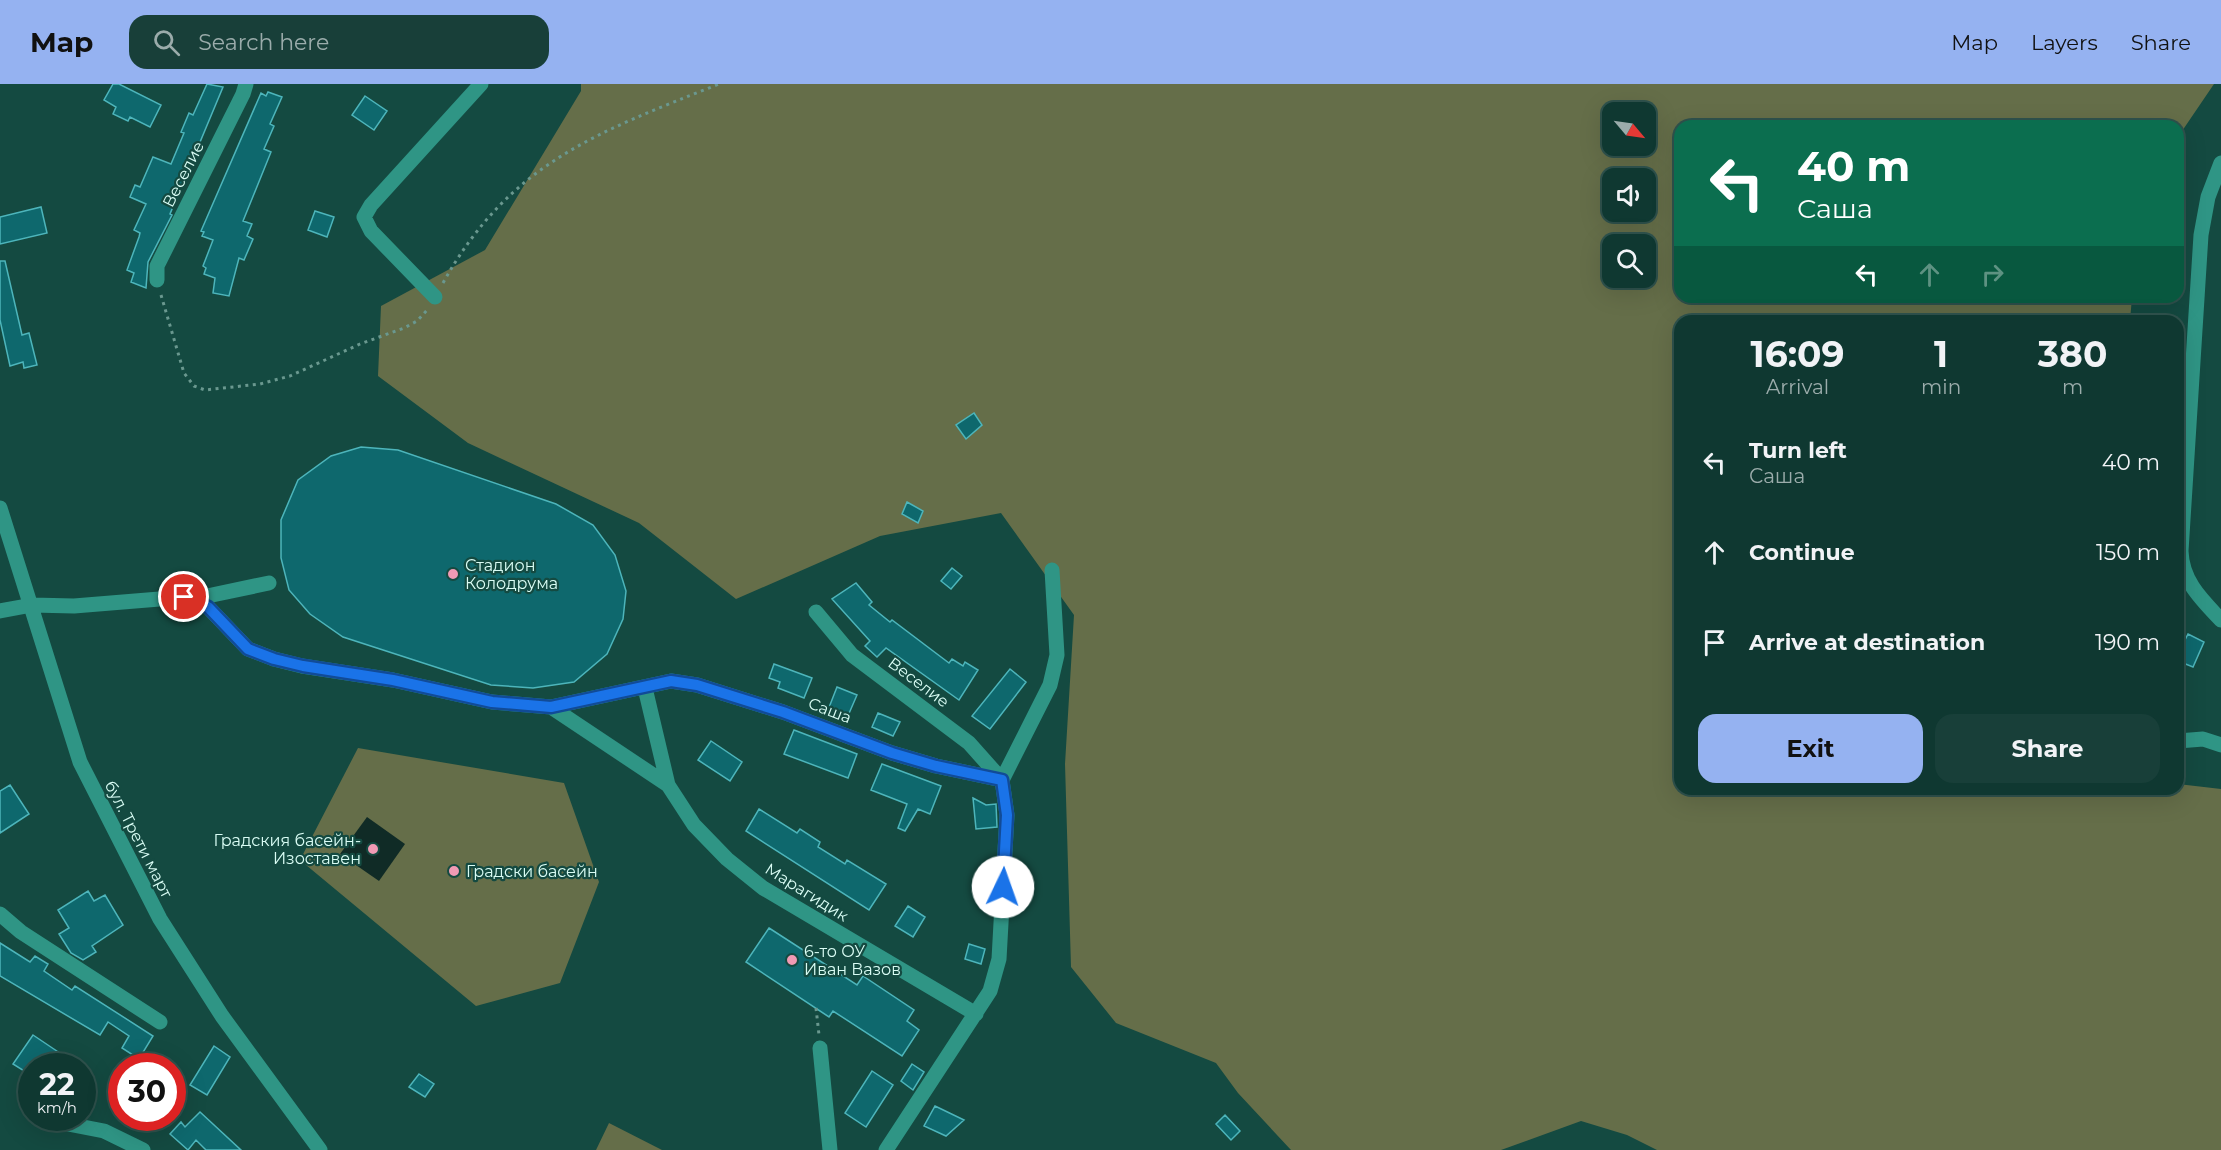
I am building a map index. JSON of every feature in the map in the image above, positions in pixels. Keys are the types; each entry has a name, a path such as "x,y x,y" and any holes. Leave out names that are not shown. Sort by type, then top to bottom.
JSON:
{"street":[{"name":"Веселие","path":"157,280 157,266 246,84"},
{"path":"435,297 371,231 364,218 371,205 481,84"},
{"path":"2184,504 2201,235 2208,197 2221,163"},
{"name":"бул. Трети март","path":"0,508 80,762 160,919 222,1016 320,1150"},
{"path":"886,1150 990,991 999,959 1007,815 1002,780 1050,685 1058,655 1052,570"},
{"path":"2184,575 2221,620"},
{"path":"0,611 32,604 74,606 193,599 269,583"},
{"path":"193,599 208,607 248,649 274,659 393,680 492,702 551,707 668,785"},
{"name":"Веселие","path":"816,612 852,655 969,743 1002,780"},
{"name":"Саша","path":"551,707 671,681 697,685 783,712 892,753 936,766 1002,780"},
{"name":"Марагидик","path":"645,688 668,785 694,825 728,859 763,888 976,1014"},
{"path":"2184,741 2203,739 2221,746"},
{"path":"0,914 21,932 160,1022"},
{"path":"820,1048 830,1150"},
{"path":"96,1129 143,1150"}],"path":[{"path":"816,1008 820,1048"}],"green space":[{"path":"581,84 2214,84 2184,128 2184,120 1674,120 1674,303 2132,303 2130,315 1674,315 1674,795 2184,795 2184,785 2221,789 2221,1150 1657,1150 1627,1135 1581,1121 1501,1150 1291,1150 1238,1093 1216,1063 1116,1023 1071,967 1065,764 1074,615 1001,513 880,536 736,599 639,523 468,443 378,376 381,306 485,250 581,91"},
{"name":"Градски басейн","path":"358,748 564,783 599,882 560,983 476,1006 300,860"},
{"path":"609,1123 662,1150 596,1150"}],"water":[{"name":"Градския басейн- Изоставен","path":"367,817 405,844 379,881 340,854"}],"building":[{"path":"113,84 119,84 161,105 150,127 130,117 128,121 113,114 116,107 104,100"},
{"path":"207,84 223,87 170,214 172,215 148,262 146,288 131,282 134,273 127,270 140,233 134,230 146,204 130,197 135,185 140,187 153,157 171,164 184,133 181,132 189,113 193,115"},
{"path":"268,92 282,97 270,124 274,126 264,149 271,152 243,221 252,224 247,236 253,239 244,260 239,258 229,296 213,293 215,278 204,274 206,268 203,266 213,240 202,236 204,232 201,231 261,93 266,96"},
{"path":"365,96 387,111 374,130 352,115"},
{"path":"41,207 47,233 0,244 0,217"},
{"path":"315,211 334,217 327,237 308,230"},
{"path":"0,261 5,261 22,335 29,333 37,365 24,368 23,362 10,366 0,320"},
{"path":"974,413 982,425 966,439 956,425"},
{"name":"Стадион Колодрума","path":"361,447 398,450 556,504 593,525 615,555 626,591 623,619 607,654 574,682 533,688 491,685 343,637 310,614 289,590 281,558 281,520 298,480 331,456"},
{"path":"907,502 923,511 918,523 902,514"},
{"path":"952,568 962,576 951,589 941,581"},
{"path":"856,583 872,602 869,605 890,622 892,620 949,663 952,659 963,666 965,662 978,670 959,700 886,648 877,657 865,646 870,641 832,599"},
{"path":"2188,634 2204,642 2193,667 2184,663 2184,642"},
{"path":"774,664 812,678 804,698 778,688 780,682 769,678"},
{"path":"1010,669 1026,682 990,729 972,716"},
{"path":"837,687 857,695 847,718 828,710"},
{"path":"878,713 900,722 893,736 872,727"},
{"path":"794,730 857,754 848,778 784,754"},
{"path":"711,741 742,762 730,781 698,760"},
{"path":"882,764 941,786 930,814 918,809 905,831 898,828 907,804 871,790"},
{"path":"10,785 29,814 0,833 0,791"},
{"path":"973,798 986,805 996,804 997,827 976,829"},
{"path":"759,809 797,833 800,829 820,842 818,847 845,864 847,860 886,884 869,910 746,831"},
{"path":"88,891 94,901 105,895 123,925 92,946 96,952 83,960 71,953 59,934 69,928 58,910"},
{"path":"908,906 925,917 913,937 895,926"},
{"path":"769,928 857,985 863,976 914,1010 907,1021 919,1030 902,1056 833,1011 829,1017 746,962"},
{"path":"0,943 30,962 35,956 48,964 44,971 72,990 75,986 153,1036 143,1053 130,1053 122,1048 129,1036 108,1022 100,1035 0,976"},
{"path":"969,944 985,949 981,964 965,959"},
{"path":"33,1035 60,1053 21,1053"},
{"path":"214,1046 230,1057 207,1095 190,1085"},
{"path":"18,1057 18,1067 13,1064"},
{"path":"912,1064 924,1072 913,1090 901,1081"},
{"path":"872,1071 893,1085 866,1127 845,1113"},
{"path":"419,1074 434,1084 425,1097 409,1087"},
{"path":"935,1106 964,1120 946,1136 924,1126"},
{"path":"200,1112 241,1150 206,1150 196,1140 188,1150 170,1134 173,1131 186,1131 186,1126"},
{"path":"1225,1115 1240,1131 1231,1140 1216,1124"}],"place":[{"name":"Стадион Колодрума","path":"453,574"},
{"name":"Градския басейн- Изоставен","path":"373,849"},
{"name":"Градски басейн","path":"454,871"},
{"name":"6-то ОУ Иван Вазов","path":"792,960"}],"route":[{"path":"184,597 208,607 248,649 274,659 303,666 393,680 492,702 551,707 671,681 697,685 783,712 892,753 936,766 1002,780 1007,815 1003,887"}]}
